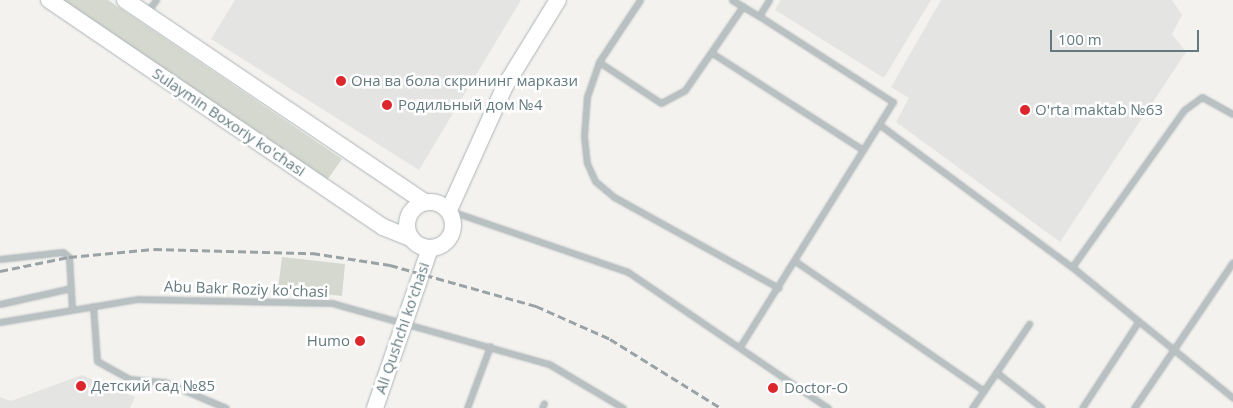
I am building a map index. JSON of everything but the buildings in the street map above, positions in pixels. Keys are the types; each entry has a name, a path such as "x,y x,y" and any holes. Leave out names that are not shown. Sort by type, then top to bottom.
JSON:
{"main road":[{"name":"Sulaymin Boxoriy ko'chasi","path":"49,0 383,227 412,239"},
{"path":"125,0 407,191 424,202 438,203 448,210 505,86 558,0"},
{"path":"383,227 400,223 405,216 407,191"},
{"name":"Ali Qushchi ko'chasi","path":"424,202 408,218 412,239 430,248 443,244 452,232 448,210"},
{"name":"Ali Qushchi ko'chasi","path":"375,408 408,322 430,248"}],"street":[{"path":"145,14 156,0"},
{"path":"640,0 599,62 588,96 584,136 587,163 595,181 614,197 779,288"},
{"path":"732,0 893,102 742,345"},
{"path":"759,16 769,0"},
{"path":"599,62 661,103 685,90 743,6"},
{"path":"712,53 863,150"},
{"path":"1072,267 1184,110 1202,97 1233,114"},
{"path":"880,125 1072,267 1233,398"},
{"path":"448,210 628,272 742,345 828,408"},
{"path":"0,260 63,252 69,257 72,310"},
{"path":"795,261 984,391"},
{"path":"1134,408 1233,262"},
{"path":"0,304 71,288"},
{"name":"Abu Bakr Roziy ko'chasi","path":"0,322 138,299 332,303 408,322 549,364 623,408"},
{"path":"93,306 97,361 129,379 166,382 215,406 226,408"},
{"path":"1082,408 1138,322"},
{"path":"972,408 1029,324"},
{"path":"467,408 490,346"},
{"path":"996,372 1042,408"}],"shaded area":[{"path":"62,0 108,0 342,159 327,180"},
{"name":"Родильный дом №4","path":"235,0 521,0 419,170 211,39"},
{"path":"781,0 931,0 884,78 775,10"},
{"name":"O'rta maktab №63","path":"941,0 1172,0 1182,15 1172,34 1186,52 1060,242 896,122 909,98 891,87"},
{"path":"282,257 345,264 342,296 278,289"},
{"name":"Детский сад №85","path":"82,375 135,397 130,408 0,408 0,397 11,401"}],"railway":[{"path":"0,271 69,257 154,249 312,253 390,265 536,306 610,339 721,408"}],"place":[{"name":"Она ва бола скрининг маркази","path":"341,81"},
{"name":"Родильный дом №4","path":"387,105"},
{"name":"O'rta maktab №63","path":"1025,110"},
{"name":"Humo","path":"360,341"},
{"name":"Детский сад №85","path":"81,386"},
{"name":"Doctor-O","path":"773,388"}]}
